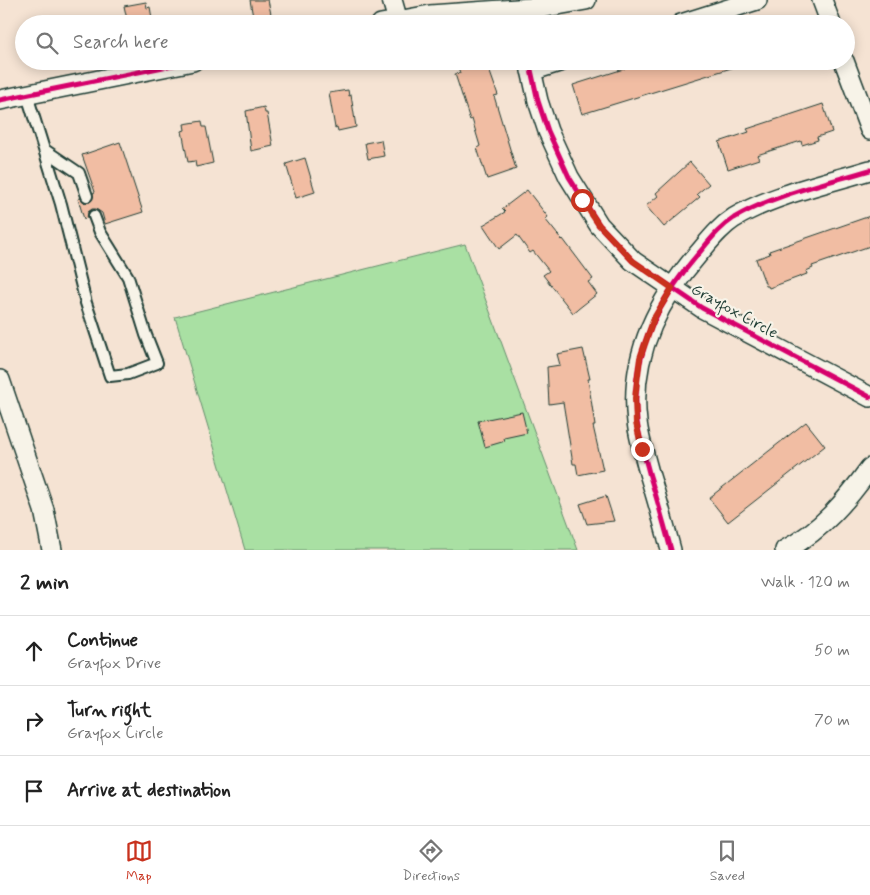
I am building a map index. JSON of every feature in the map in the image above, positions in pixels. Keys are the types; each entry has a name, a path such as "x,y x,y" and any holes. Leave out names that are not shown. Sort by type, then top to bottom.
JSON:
{"street":[{"path":"391,15 392,0"},
{"path":"430,15 516,11 586,0"},
{"path":"710,15 757,0"},
{"path":"822,0 828,15"},
{"path":"0,100 149,70"},
{"path":"531,70 538,101 548,131 582,200 599,225 633,261 672,288 716,233 734,218 772,200 870,170"},
{"path":"847,70 870,130"},
{"name":"Grayfox Circle","path":"672,550 642,449 636,423 635,398 640,358 645,340 654,318 672,288 702,308 870,397"},
{"path":"0,380 44,510 52,550"},
{"path":"785,550 824,522 857,486 870,468"}],"lane":[{"path":"27,95 72,244 86,303 110,376 128,374 157,363 128,277 100,232 94,216"},
{"path":"45,150 79,173 87,196"}],"green space":[{"path":"465,244 578,550 245,550 175,317"}],"building":[{"path":"250,0 268,0 271,15 253,15"},
{"path":"146,2 147,8 150,7 151,15 126,15 124,6"},
{"path":"459,70 489,70 498,95 494,96 516,169 487,179 477,148 480,146 472,119 470,120 455,74 460,73"},
{"path":"620,70 725,70 582,114 573,85"},
{"path":"348,90 349,96 351,95 356,127 338,131 337,127 335,128 329,93"},
{"path":"823,104 832,132 817,137 818,140 802,145 801,141 757,155 759,159 728,169 719,142 749,132 747,129"},
{"path":"264,107 265,113 267,113 273,146 251,151 246,111"},
{"path":"202,121 203,127 206,127 213,163 196,167 195,161 188,162 182,131 185,130 184,124"},
{"path":"381,140 384,156 368,159 365,143"},
{"path":"120,142 143,212 105,224 102,213 92,209 88,212 87,218 84,219 78,199 80,198 85,203 90,202 95,192 82,155"},
{"path":"305,158 315,192 296,198 286,164"},
{"path":"690,162 709,184 697,194 700,197 664,227 646,206 658,196 656,193"},
{"path":"527,190 548,217 545,219 563,239 593,279 588,282 597,294 573,313 543,275 549,271 533,251 530,253 517,235 499,249 483,225 505,212 502,209"},
{"path":"870,216 870,246 812,266 813,268 806,271 807,274 769,288 766,286 756,259 770,254 769,251"},
{"path":"583,349 590,379 588,379 595,426 593,426 603,470 578,475 576,464 573,464 563,402 549,404 547,367 560,365 557,354"},
{"path":"522,412 527,433 504,438 505,441 485,447 478,421"},
{"path":"806,422 825,446 728,522 709,498"},
{"path":"606,496 614,521 587,524 580,504"}],"cycle path":[{"path":"0,100 148,70"},
{"path":"531,70 538,101 548,131 569,177 599,225 633,261 702,308 870,397"},
{"path":"671,550 637,422 636,398 642,352 659,310 684,271 715,234 734,218 782,196 870,170"}],"route":[{"path":"582,200 599,225 633,261 672,288 654,318 640,358 635,398 636,423 642,449"}]}
